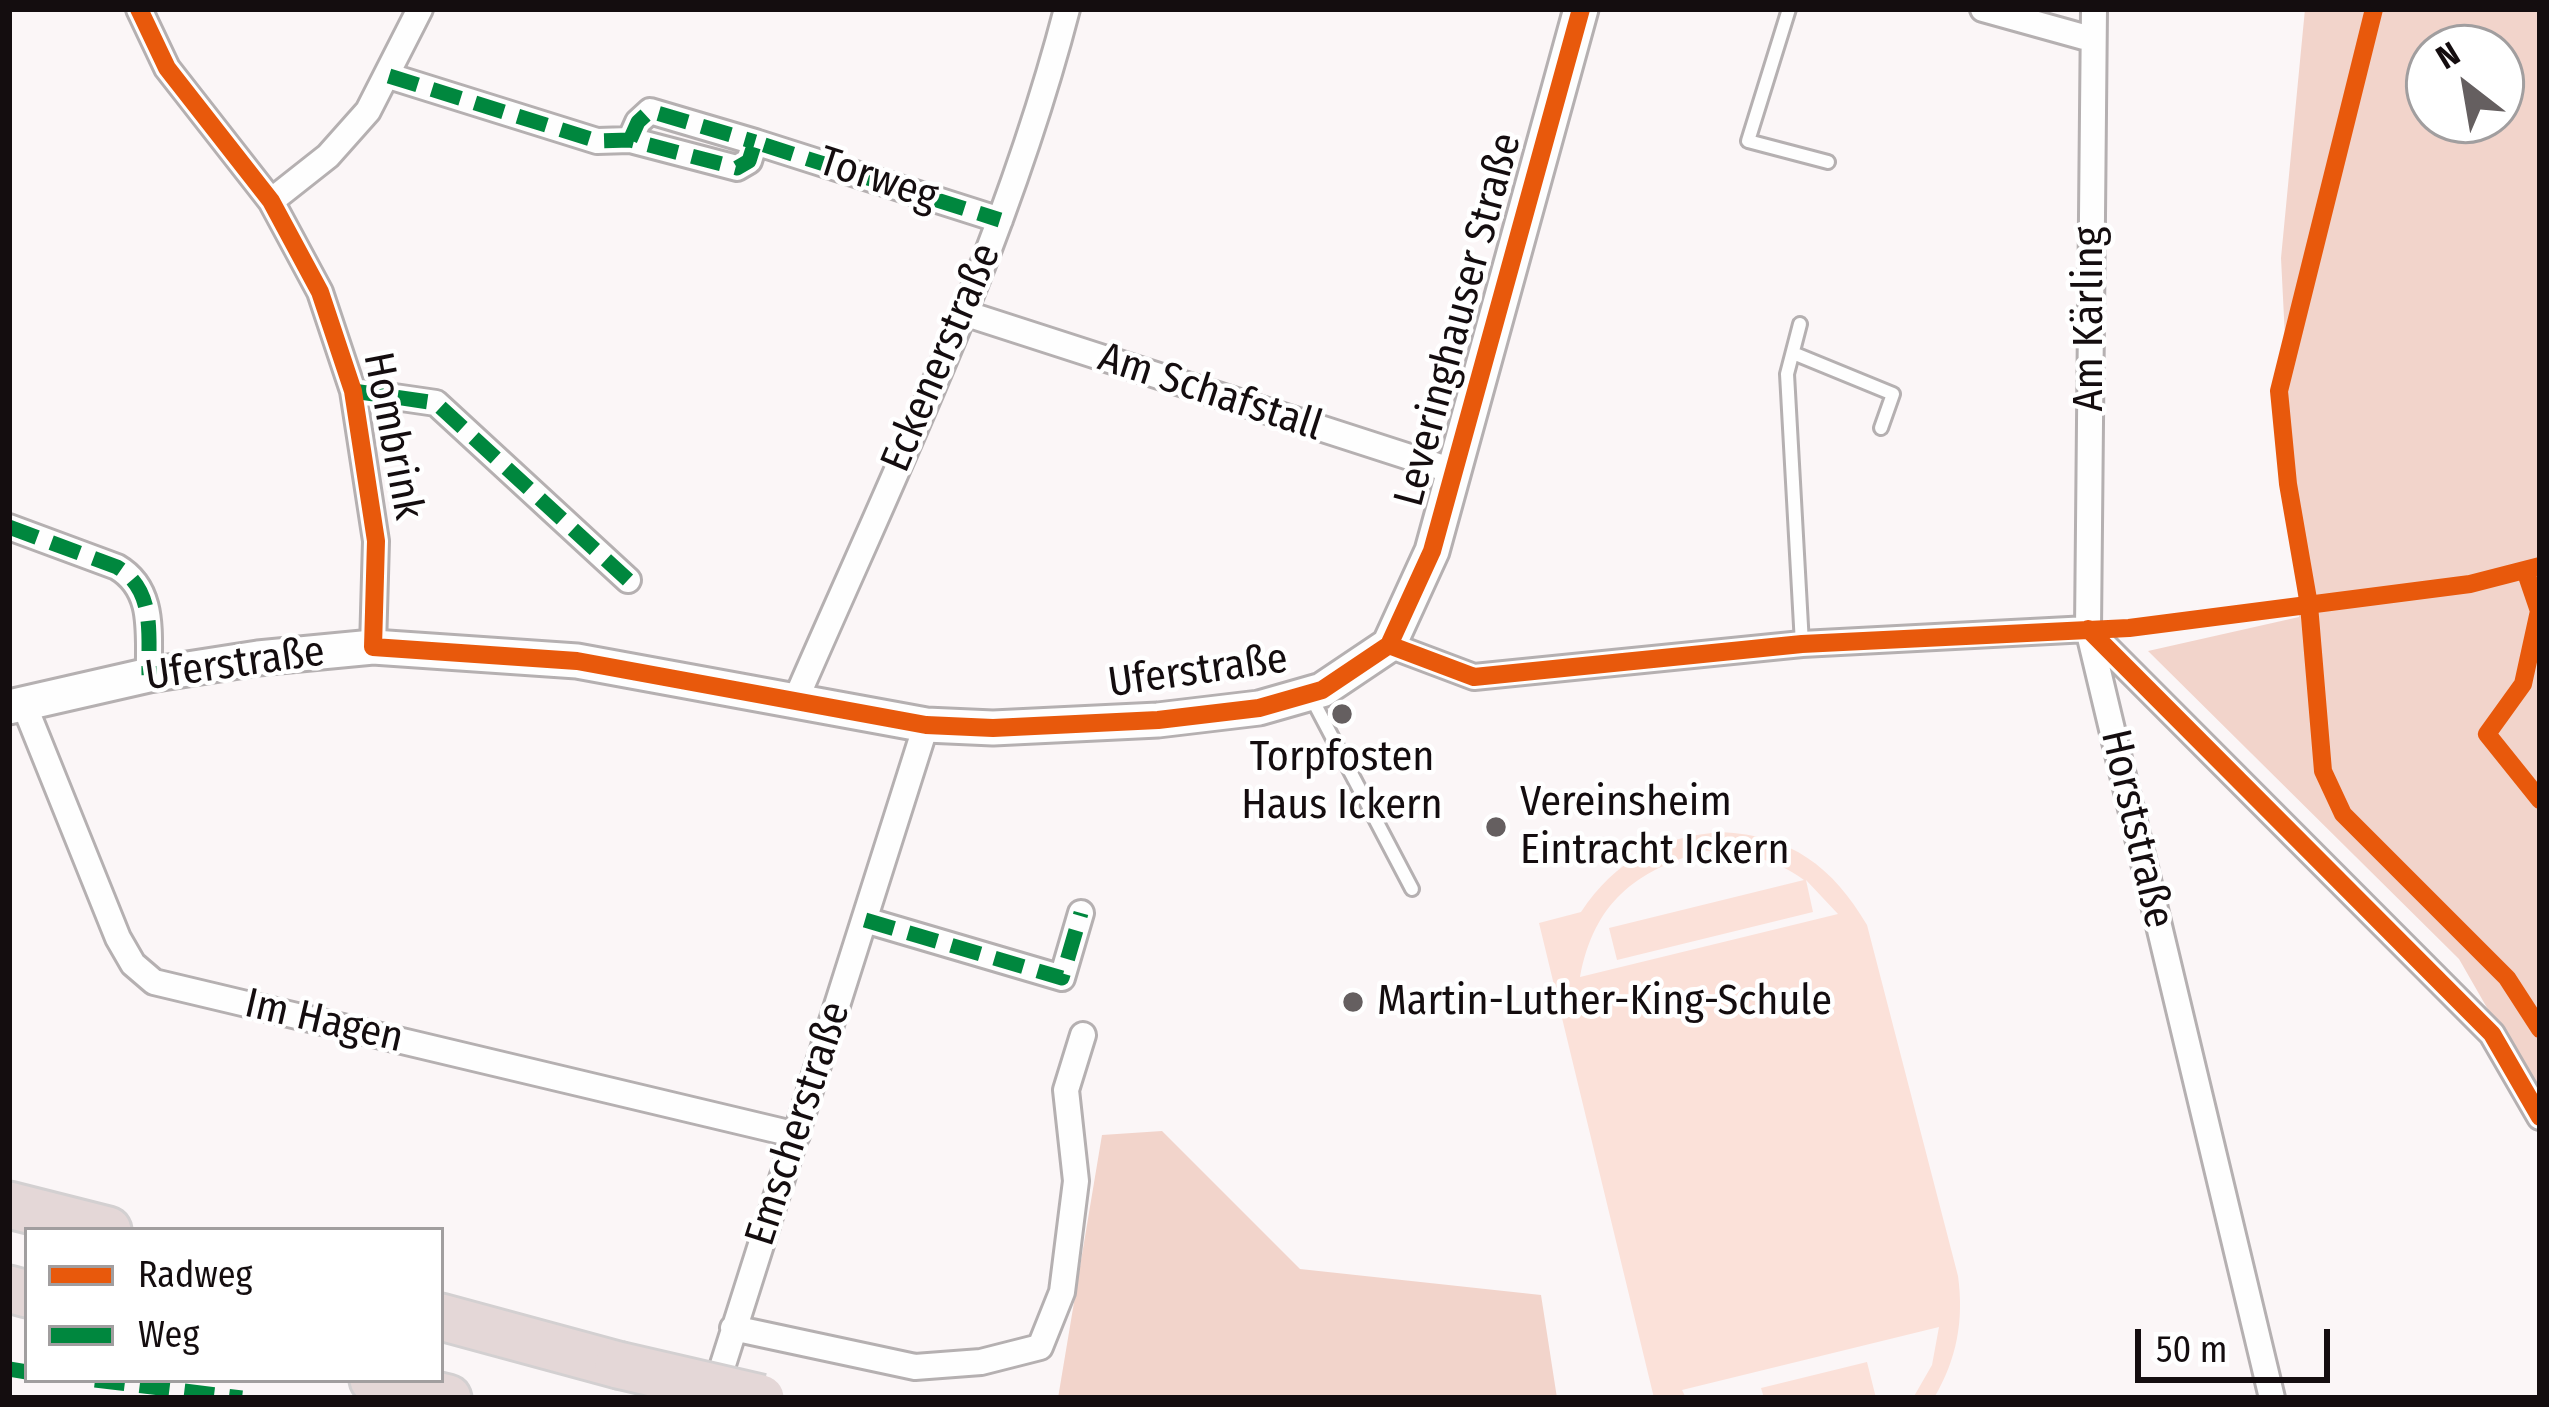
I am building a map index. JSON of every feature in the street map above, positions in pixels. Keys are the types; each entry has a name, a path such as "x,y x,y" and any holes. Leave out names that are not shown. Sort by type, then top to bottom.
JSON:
{"highway":[{"path":"9,1205 96,1227"},
{"path":"444,1318 760,1398"},
{"path":"386,1383 448,1398"}],"main road":[{"name":"Leveringhauser Straße","path":"1389,645 1432,551 1456,472 1581,9"},
{"name":"Uferstraße","path":"16,704 149,675 373,647 577,661 926,724 993,728 1158,720 1259,708 1310,694 1348,676 1389,645"}],"street":[{"name":"Hombrink","path":"139,9 167,68 272,201 320,292 353,391 376,541 373,647"},
{"path":"272,201 328,156 368,111 420,9"},
{"name":"Eckenerstraße","path":"796,699 964,313 1043,101 1067,9"},
{"path":"1984,9 2091,39"},
{"name":"Am Kärling","path":"2088,629 2094,9"},
{"name":"Torweg","path":"389,76 597,141 630,140 737,168 749,161 755,142 1000,220"},
{"name":"Am Schafstall","path":"964,313 1456,472"},
{"name":"Hombrink","path":"353,391 436,403 628,580"},
{"path":"9,527 118,566 133,576 147,607 149,675"},
{"path":"1389,645 1474,676 1802,644 2088,629"},
{"name":"Horststraße","path":"2088,629 2492,1034 2540,1117"},
{"name":"Horststraße","path":"2088,629 2272,1398"},
{"name":"Im Hagen","path":"16,704 118,938 133,964 154,982 797,1135"},
{"name":"Emscherstraße","path":"712,1398 926,724"},
{"path":"865,920 1063,978 1081,913"},
{"path":"733,1328 915,1367 981,1362 1040,1347 1062,1292 1076,1181 1066,1090 1083,1035"}],"lane":[{"path":"1790,9 1748,141 1828,162"},
{"path":"1801,324 1787,374 1802,644"},
{"path":"1793,352 1893,394 1880,428"},
{"path":"1310,694 1412,889"}],"shaded area":[{"path":"2305,9 2540,9 2540,1100 2459,959 2148,651 2299,617 2281,258"},
{"path":"1746,834 1789,847 1840,886 1867,925 1958,1276 1957,1339 1934,1398 1913,1398 1932,1365 1939,1327 1682,1390 1686,1398 1654,1398 1539,923 1581,912 1609,878 1641,854 1699,835","holes":["1706,851 1770,862 1804,880 1609,928 1617,960 1813,912 1806,880 1838,914 1580,977 1596,929 1622,893 1658,868"]},
{"path":"1162,1131 1300,1269 1541,1295 1557,1398 1058,1398 1102,1135"},
{"path":"1867,1362 1876,1398 1764,1398 1761,1388"}],"marked path":[{"path":"389,76 597,141 630,140 737,168 749,161 755,142 1000,220"},
{"path":"630,140 638,122 650,111 755,142"},
{"path":"353,391 436,403 628,580"},
{"path":"9,527 117,567 130,577 147,615 149,675"},
{"path":"865,920 1062,978 1081,913"},
{"path":"9,1369 24,1372"},
{"path":"120,1383 242,1398"}],"cycle path":[{"path":"139,9 167,68 271,201 320,292 353,391 376,541 373,647 577,661 926,725 993,728 1158,720 1259,708 1322,690 1389,645 1432,551 1581,9"},
{"path":"2374,9 2279,391 2288,484 2309,605 2323,771 2343,814 2507,978 2540,1029"},
{"path":"1389,645 1474,677 1802,644 2129,628 2470,584 2540,566"},
{"path":"2525,570 2539,611 2523,684 2487,734 2540,800"},
{"path":"2088,629 2492,1034 2540,1117"}],"place":[{"name":"Torpfosten Haus Ickern","path":"1342,714"},
{"name":"Vereinsheim Eintracht Ickern","path":"1496,827"},
{"name":"Martin-Luther-King-Schule","path":"1353,1002"}]}
